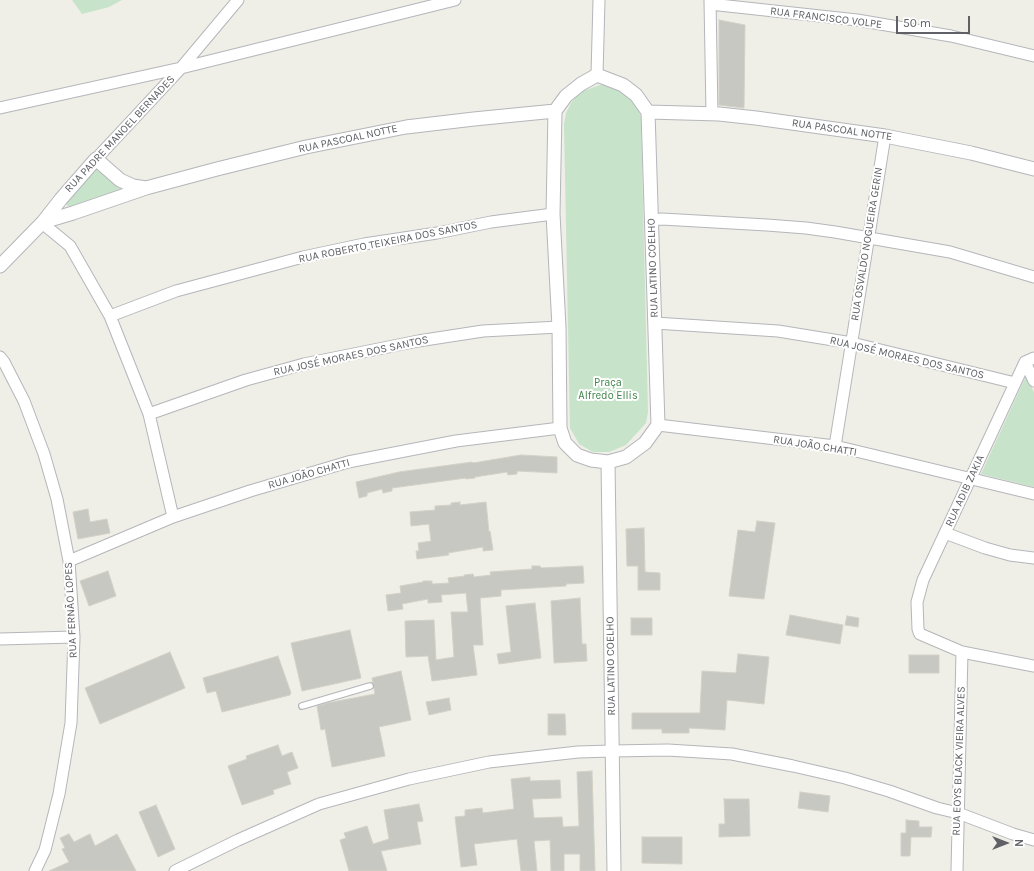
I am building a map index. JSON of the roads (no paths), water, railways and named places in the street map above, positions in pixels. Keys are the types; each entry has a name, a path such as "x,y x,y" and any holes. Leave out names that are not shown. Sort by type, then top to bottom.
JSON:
{"street":[{"name":"RUA PADRE MANOEL BERNADES","path":"0,266 43,223 61,199 96,159 181,68 238,0"},
{"path":"0,108 181,68 455,0"},
{"path":"597,75 599,0"},
{"path":"710,2 712,114"},
{"name":"RUA FRANCISCO VOLPE","path":"710,2 857,20 951,36 1034,56"},
{"path":"597,75 581,84 566,96 555,111 553,214 559,327 560,428 566,443 577,455 591,460 608,462 626,457 645,443 658,425"},
{"path":"597,75 623,85 636,95 648,112"},
{"name":"RUA PASCOAL NOTTE","path":"43,223 146,188 306,147 406,127 555,111"},
{"name":"RUA PASCOAL NOTTE","path":"648,112 712,114 756,118 885,136 971,153 1034,169"},
{"name":"RUA LATINO COELHO","path":"648,112 658,425"},
{"name":"RUA OSVALDO NOGUEIRA GERIN","path":"835,446 885,136"},
{"name":"RUA PASCOAL NOTTE","path":"96,159 120,180 133,186 146,188"},
{"name":"RUA ROBERTO TEIXEIRA DOS SANTOS","path":"110,316 176,291 303,257 364,244 437,233 492,222 553,214"},
{"path":"651,220 662,219 806,228 950,252 1034,277"},
{"path":"43,223 70,246 110,316 149,414 173,517"},
{"name":"RUA JOSÉ MORAES DOS SANTOS","path":"655,322 778,331 852,343 1015,383"},
{"name":"RUA JOSÉ MORAES DOS SANTOS","path":"149,414 246,380 304,364 418,341 483,332 559,327"},
{"name":"RUA FERNÃO LOPES","path":"0,357 24,401 44,454 57,499 69,561 74,637 71,723 59,794 45,850 35,871"},
{"path":"1030,360 1034,381"},
{"name":"RUA ADIB ZAKIA","path":"962,652 920,634 917,602 923,580 1015,383 1030,360"},
{"name":"RUA JOÃO CHATTI","path":"658,425 835,446 1034,494"},
{"name":"RUA JOÃO CHATTI","path":"69,561 173,517 250,490 348,462 456,441 560,428"},
{"name":"RUA LATINO COELHO","path":"608,462 614,871"},
{"path":"945,533 985,548 1010,555 1034,558"},
{"path":"0,639 74,637"},
{"path":"962,652 1034,666"},
{"name":"RUA EOYS BLACK VIEIRA ALVES","path":"957,871 962,652"},
{"path":"175,871 238,840 319,804 409,779 489,762 578,752 668,750 732,754 845,778 889,791 937,808 958,813 1013,834 1034,840"}],"lane":[{"path":"302,706 370,686"}],"park label":[{"name":"Praça Alfredo Ellis","path":"608,389"}]}
